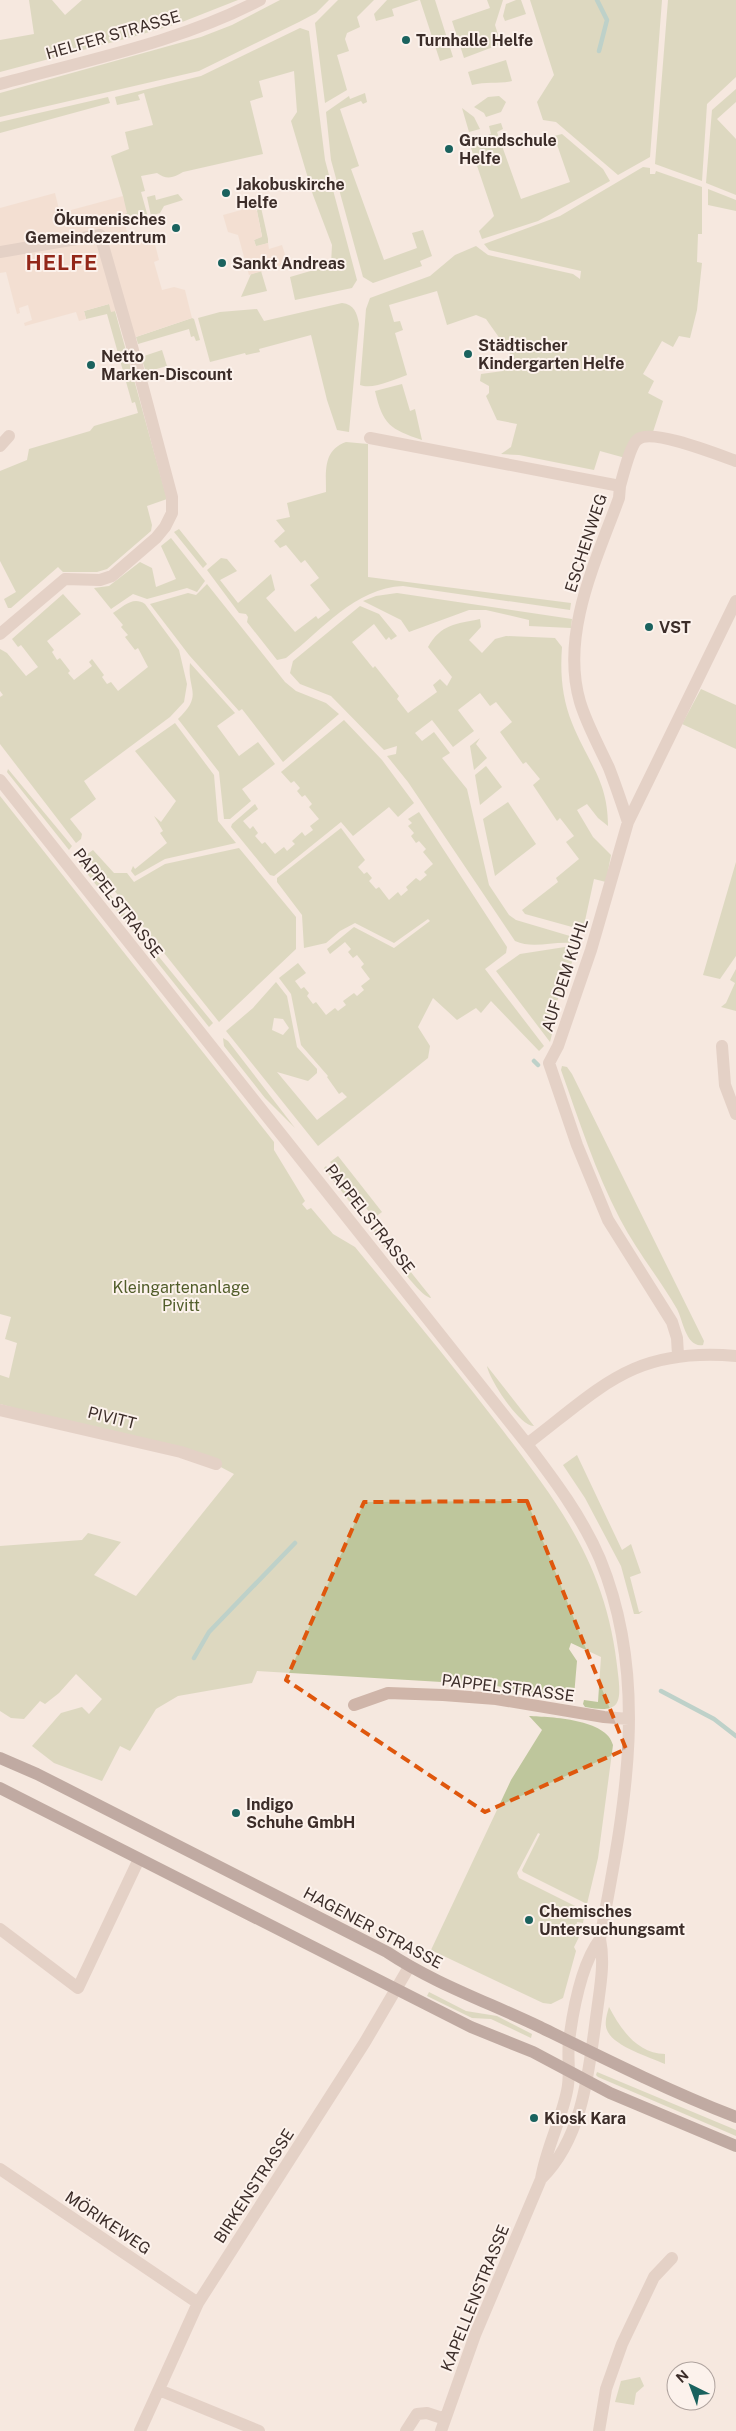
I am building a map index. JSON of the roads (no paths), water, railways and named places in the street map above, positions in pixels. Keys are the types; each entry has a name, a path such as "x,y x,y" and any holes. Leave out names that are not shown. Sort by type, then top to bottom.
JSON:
{"main road":[{"name":"HAGENER STRASSE","path":"0,1758 54,1782 387,1952 409,1967 470,1998 495,2006 675,2093 736,2118"},
{"path":"0,1788 471,2027 533,2052 570,2074 610,2093 736,2146"}],"street":[{"name":"HELFER STRASSE","path":"0,84 180,33 221,19 260,0"},
{"path":"0,252 100,235 172,497 172,513 156,538 112,576 100,580 65,578 0,634"},
{"path":"620,486 634,443 644,436 652,435 684,444 736,462"},
{"name":"ESCHENWEG","path":"370,438 620,486 618,498 579,615 575,649 575,672 584,715 608,766 628,822"},
{"name":"AUF DEM KUHL","path":"678,1356 677,1338 672,1322 622,1245 593,1186 549,1063 558,1046 591,950 628,822 736,601"},
{"name":"PAPPELSTRASSE","path":"0,780 527,1444 576,1513 599,1558 612,1591 628,1665 629,1719 625,1786 600,1938 603,1952 602,1973 586,2080"},
{"path":"722,1046 725,1085 736,1114"},
{"path":"527,1444 607,1382 636,1367 678,1356 736,1356"},
{"name":"PIVITT","path":"0,1410 181,1452 216,1464"},
{"name":"PAPPELSTRASSE","path":"354,1705 388,1694 443,1695 496,1699 604,1717 629,1719"},
{"path":"0,1929 78,1988 139,1859"},
{"name":"PAPPELSTRASSE","path":"570,2074 569,2042 584,1974 592,1950 600,1938"},
{"name":"BIRKENSTRASSE","path":"140,2431 198,2303 397,1989 409,1967"},
{"name":"KAPELLENSTRASSE","path":"443,2425 476,2335 541,2179 544,2157 565,2102 570,2074"},
{"name":"KAPELLENSTRASSE","path":"541,2179 555,2165 567,2143 580,2108 586,2080"},
{"name":"MÖRIKEWEG","path":"0,2170 198,2303"},
{"path":"599,2431 606,2388 622,2344 654,2277 672,2258"},
{"path":"159,2390 259,2431"},
{"path":"406,2431 417,2414 427,2413 443,2425"}],"waterway":[{"path":"597,0 607,20 599,51"},
{"path":"534,1061 538,1065"},
{"path":"194,1658 209,1632 295,1543"},
{"path":"661,1691 714,1719 736,1736"}],"place":[{"name":"Turnhalle Helfe","path":"406,40"},
{"name":"Grundschule Helfe","path":"449,149"},
{"name":"Jakobuskirche Helfe","path":"226,193"},
{"name":"Ökumenisches Gemeindezentrum","path":"176,228"},
{"name":"Sankt Andreas","path":"222,263"},
{"name":"Städtischer Kindergarten Helfe","path":"468,354"},
{"name":"Netto Marken-Discount","path":"91,365"},
{"name":"VST","path":"649,627"},
{"name":"Indigo Schuhe GmbH","path":"236,1813"},
{"name":"Chemisches Untersuchungsamt","path":"529,1920"},
{"name":"Kiosk Kara","path":"534,2118"}],"district":[{"name":"HELFE","path":"62,262"}],"park label":[{"name":"Kleingartenanlage Pivitt","path":"181,1296"}]}
